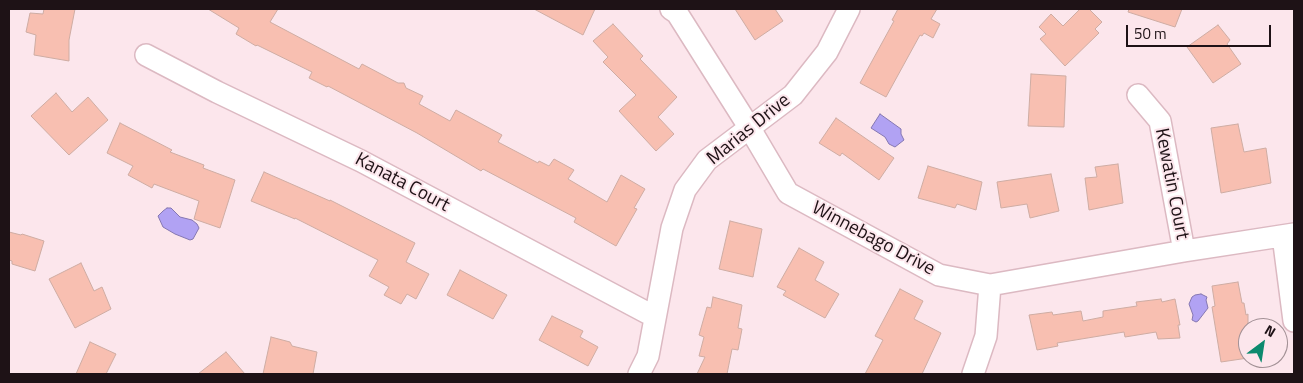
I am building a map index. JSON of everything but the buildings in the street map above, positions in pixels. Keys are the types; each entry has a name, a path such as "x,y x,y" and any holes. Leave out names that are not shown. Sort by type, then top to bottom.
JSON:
{"street":[{"name":"Winnebago Drive","path":"671,9 677,13 750,128 788,193 938,275 990,284 1289,235"},
{"name":"Marias Drive","path":"639,374 648,356 672,228 685,190 707,160 793,95 827,52 849,9"},
{"name":"Kanata Court","path":"146,55 217,92 361,161 655,317"},
{"name":"Kewatin Court","path":"1138,94 1160,121 1184,251"},
{"path":"1289,235 1294,321"},
{"path":"972,374 986,336 990,284"}],"shaded area":[{"path":"880,114 901,129 904,140 895,147 889,144 885,137 871,128"},
{"path":"167,208 171,208 180,217 192,220 197,224 199,228 193,239 190,240 175,234 163,227 158,216"},
{"path":"1201,294 1207,297 1208,308 1196,322 1192,320 1193,315 1189,304 1192,297"}]}
